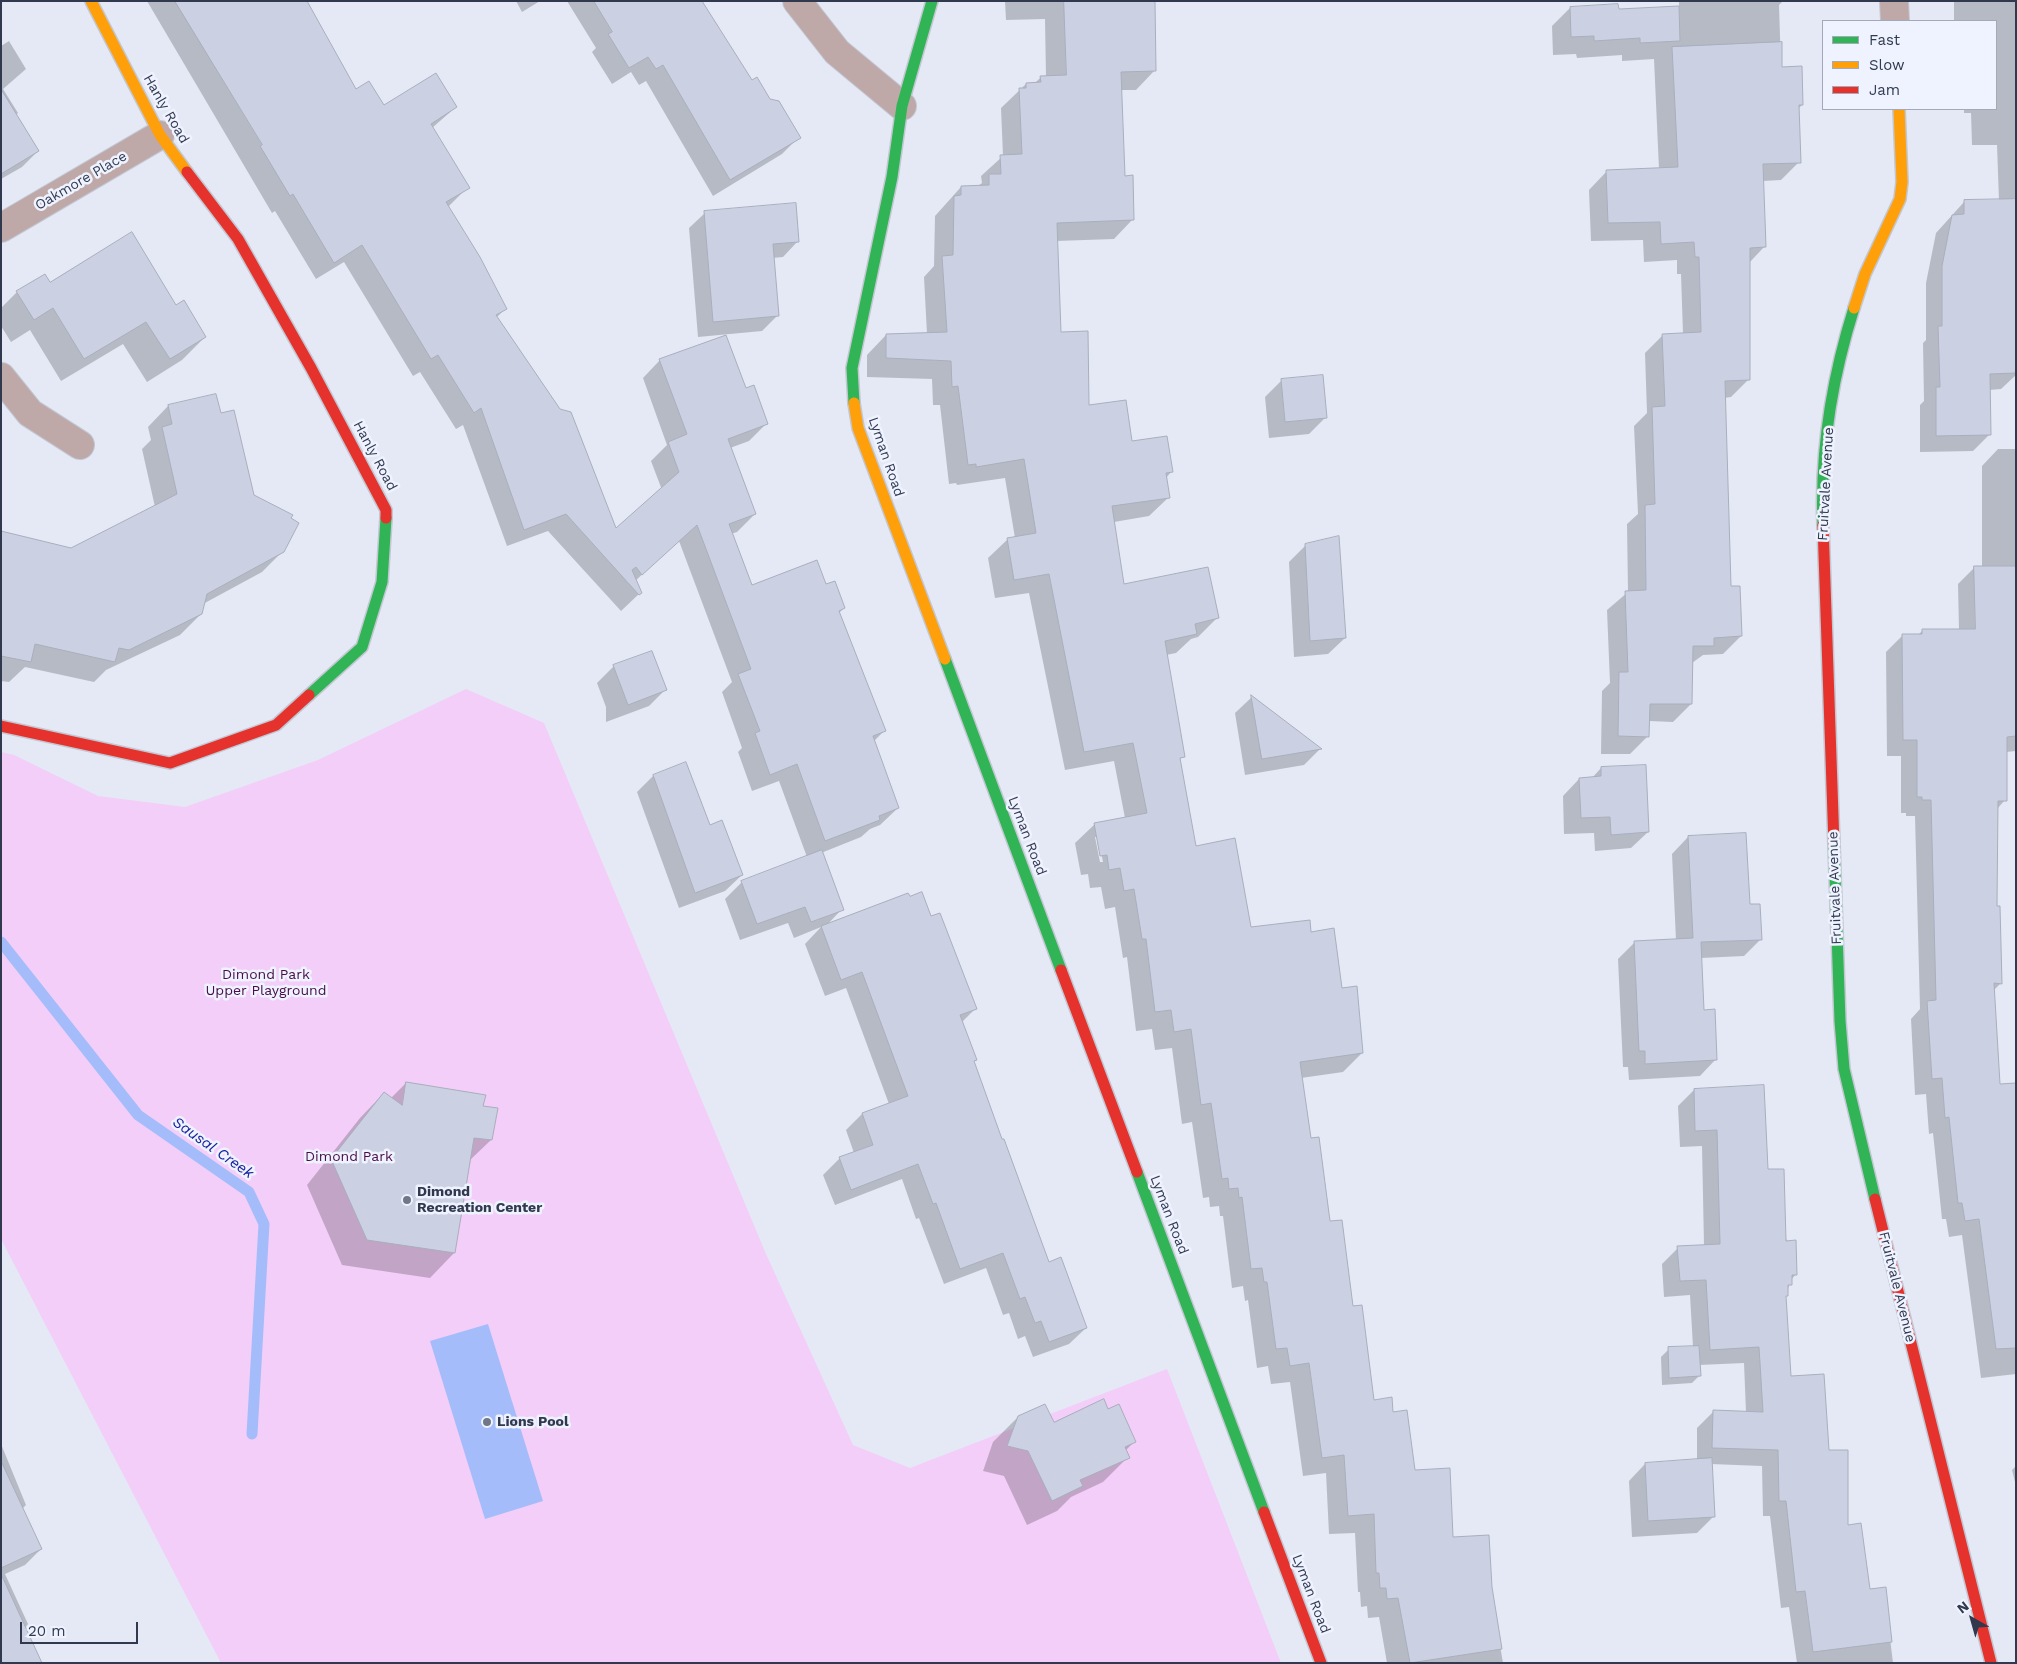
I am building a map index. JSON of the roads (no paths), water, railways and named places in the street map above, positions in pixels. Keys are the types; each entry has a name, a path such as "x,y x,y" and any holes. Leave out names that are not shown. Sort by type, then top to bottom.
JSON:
{"street":[{"name":"Hanly Road","path":"1,726 170,763 276,725 362,647 382,582 386,510 311,368 238,239 160,134 91,1"},
{"path":"797,1 837,52 902,106"},
{"name":"Lyman Road","path":"932,1 902,106 892,177 852,368 853,400 858,428 1320,1663"},
{"path":"1894,1 1895,20"},
{"name":"Fruitvale Avenue","path":"1899,110 1902,182 1900,199 1865,274 1848,328 1834,384 1824,460 1822,550 1840,1021 1844,1069 1854,1115 1991,1663"},
{"name":"Oakmore Place","path":"1,228 160,134"},
{"path":"1,377 30,414 80,444"}],"water":[{"path":"488,1324 543,1501 485,1519 430,1341"}],"waterway":[{"name":"Sausal Creek","path":"1,942 138,1115 249,1192 264,1224 252,1434"}],"place":[{"name":"Dimond Recreation Center","path":"407,1200"},
{"name":"Lions Pool","path":"487,1422"}],"park label":[{"name":"Dimond Park Upper Playground","path":"266,984"},
{"name":"Dimond Park","path":"349,1157"}]}
